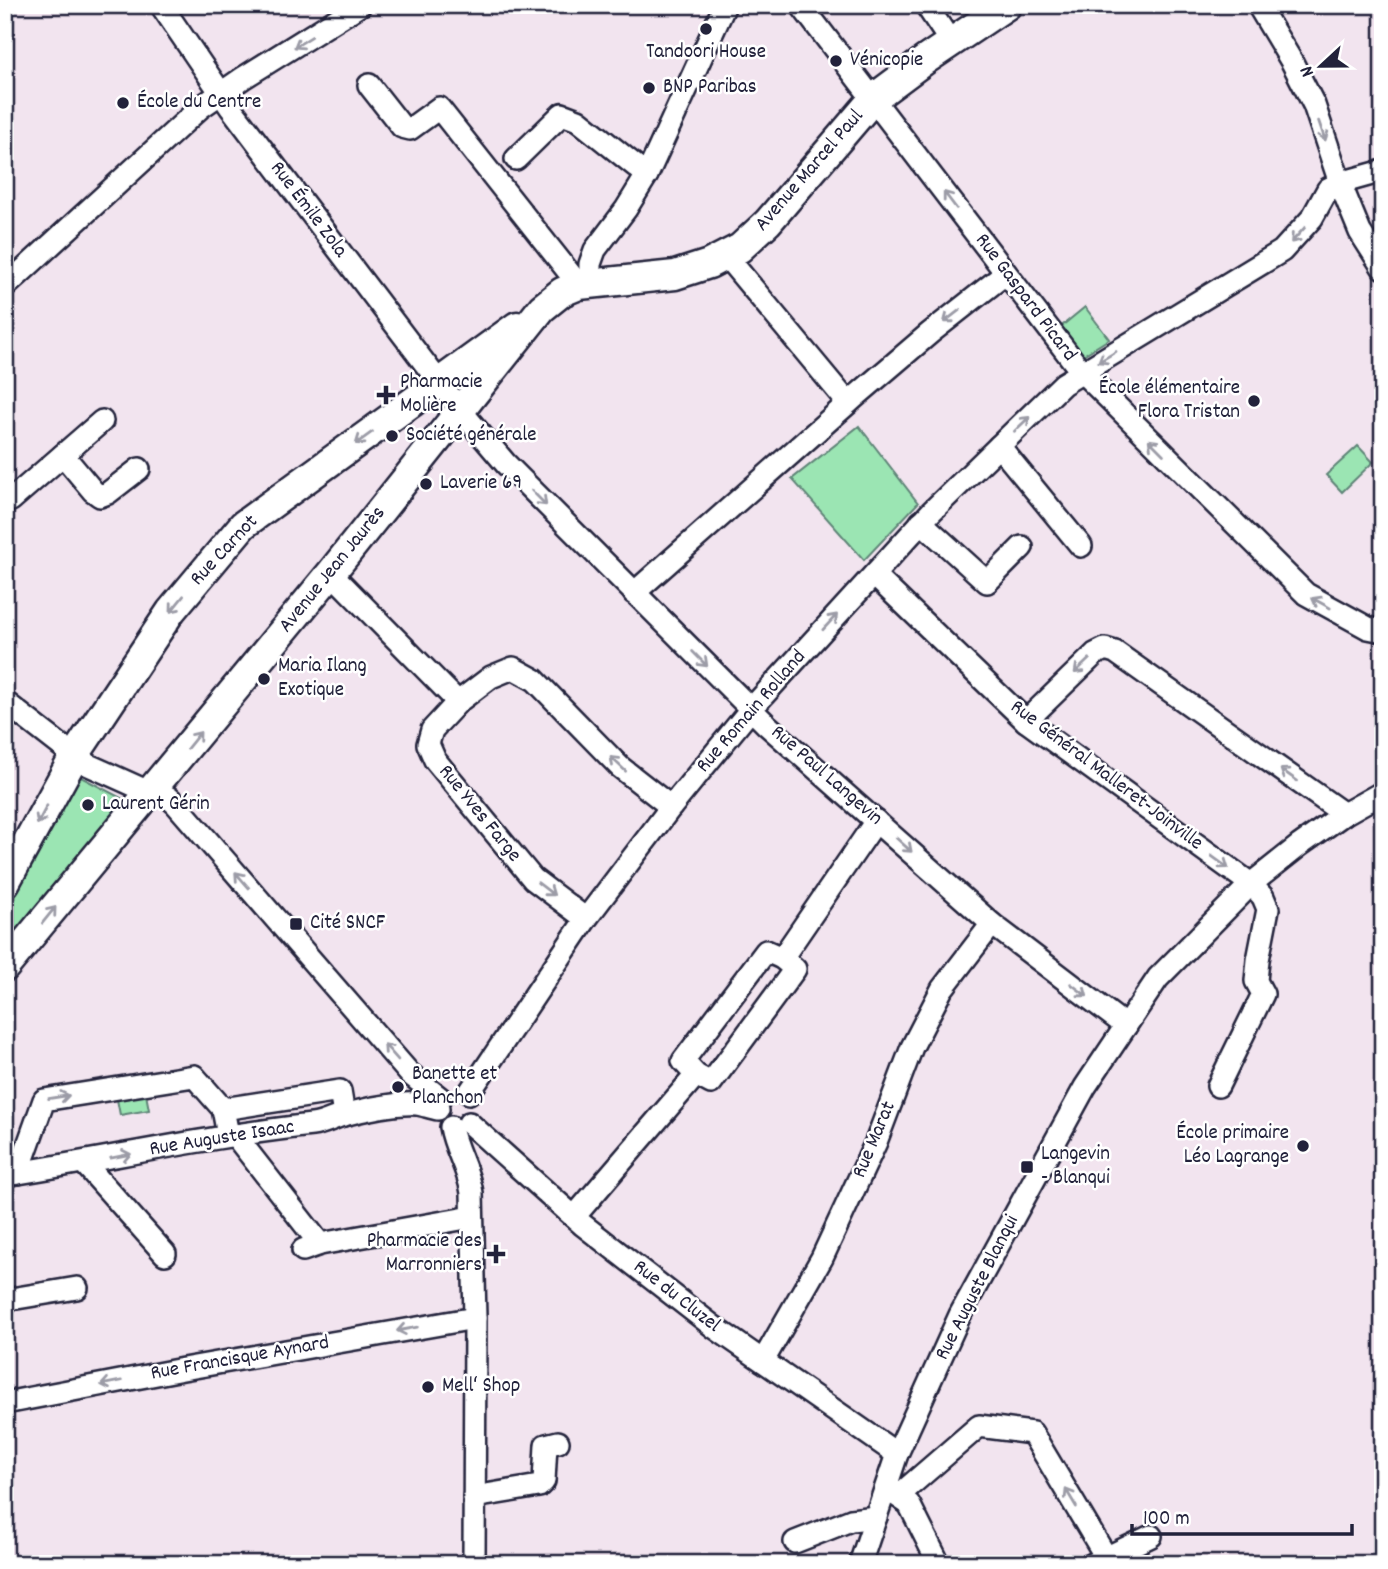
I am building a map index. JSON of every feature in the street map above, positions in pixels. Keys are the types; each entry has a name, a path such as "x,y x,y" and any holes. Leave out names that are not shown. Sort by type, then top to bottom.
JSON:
{"main road":[{"name":"Avenue Marcel Paul","path":"585,284 675,275 709,264 740,248 768,222 873,99 1007,5"},
{"name":"Avenue Jean Jaurès","path":"5,967 331,573 542,309 562,292 585,284"},
{"name":"Rue Carnot","path":"5,883 75,755 171,611 243,525 542,309"}],"street":[{"name":"Rue Émile Zola","path":"161,5 220,93 461,411"},
{"path":"5,286 201,107 360,5"},
{"path":"585,284 595,250 626,209 647,175 725,5"},
{"name":"Rue Gaspard Picard","path":"801,5 1081,371 1306,594 1368,628 1383,631"},
{"path":"926,5 952,44"},
{"path":"1258,5 1314,105 1339,183 1360,232 1383,268"},
{"path":"369,85 402,127 410,129 439,108 585,284"},
{"path":"516,159 562,114 578,120 647,175"},
{"path":"1339,183 1383,171"},
{"name":"Rue Romain Rolland","path":"469,1093 586,919 671,807 751,709 921,522 1063,384 1282,251 1312,218 1328,189 1339,183"},
{"path":"726,256 851,400"},
{"path":"634,593 851,400 1005,274"},
{"name":"Rue Paul Langevin","path":"461,411 506,464 751,709 992,924 1126,1026"},
{"path":"5,502 11,500 102,421"},
{"path":"999,446 1081,546"},
{"path":"63,455 100,496 108,493 139,468"},
{"path":"921,522 987,582 1022,547"},
{"path":"331,573 458,702"},
{"name":"Rue Général Malleret-Joinville","path":"874,575 1026,721 1251,884"},
{"path":"1026,721 1095,654 1105,649 1115,652 1344,814"},
{"name":"Rue Yves Farge","path":"586,919 533,879 435,760 428,744 432,730 458,702 491,677 513,668 535,680 620,767 671,807"},
{"path":"5,702 82,762 151,793 168,797 176,804 439,1104 443,1122 460,1125"},
{"name":"Rue Auguste Blanqui","path":"860,1564 876,1517 892,1492 897,1454 960,1315 1085,1087 1158,978 1251,884 1344,814 1383,792"},
{"path":"782,958 877,821"},
{"path":"1218,1086 1263,994 1256,981 1268,909 1263,897 1251,884"},
{"name":"Rue Marat","path":"763,1361 827,1246 876,1142 912,1047 942,989 992,924"},
{"path":"766,951 782,958 795,969 711,1083 696,1075 682,1061 766,951"},
{"path":"574,1217 696,1075"},
{"path":"12,1174 44,1100 194,1076 223,1109 231,1135 311,1247 472,1217"},
{"path":"405,1105 417,1087 415,1078"},
{"path":"439,1104 448,1091 458,1089 469,1093 475,1102 475,1114 460,1125 453,1139 471,1181"},
{"path":"223,1109 340,1091 344,1115"},
{"name":"Rue Auguste Isaac","path":"12,1174 231,1135 315,1125 344,1115 405,1105 439,1104"},
{"name":"Rue du Cluzel","path":"460,1125 495,1146 574,1217 714,1327 897,1454"},
{"path":"474,1564 475,1318 471,1181 474,1166 481,1156 495,1146"},
{"path":"84,1163 165,1254"},
{"path":"5,1300 76,1288"},
{"name":"Rue Francisque Aynard","path":"5,1403 183,1368 475,1318"},
{"path":"939,1564 909,1504 892,1492 979,1426 1032,1433 1099,1560 1151,1536"},
{"path":"474,1497 540,1486 544,1481 546,1445 558,1442"},
{"path":"795,1542 851,1520 876,1517"}],"green space":[{"path":"1085,307 1109,339 1080,357 1057,330"},
{"path":"859,426 918,503 864,560 792,479"},
{"path":"1358,446 1373,462 1342,492 1326,475"},
{"path":"75,774 127,801 5,952 5,910"},
{"path":"145,1089 149,1110 120,1115 116,1094"}],"place":[{"name":"Tandoori House","path":"706,29"},
{"name":"Vénicopie","path":"836,61"},
{"name":"BNP Paribas","path":"649,88"},
{"name":"École du Centre","path":"123,103"},
{"name":"Pharmacie Molière","path":"386,395"},
{"name":"École élémentaire Flora Tristan","path":"1254,401"},
{"name":"Société générale","path":"392,436"},
{"name":"Laverie 69","path":"426,484"},
{"name":"Maria Ilang Exotique","path":"264,679"},
{"name":"Laurent Gérin","path":"88,805"},
{"name":"Cité SNCF","path":"296,924"},
{"name":"Banette et Planchon","path":"398,1087"},
{"name":"École primaire Léo Lagrange","path":"1303,1146"},
{"name":"Langevin - Blanqui","path":"1027,1167"},
{"name":"Pharmacie des Marronniers","path":"496,1254"},
{"name":"Mell‘ Shop","path":"428,1387"}]}
